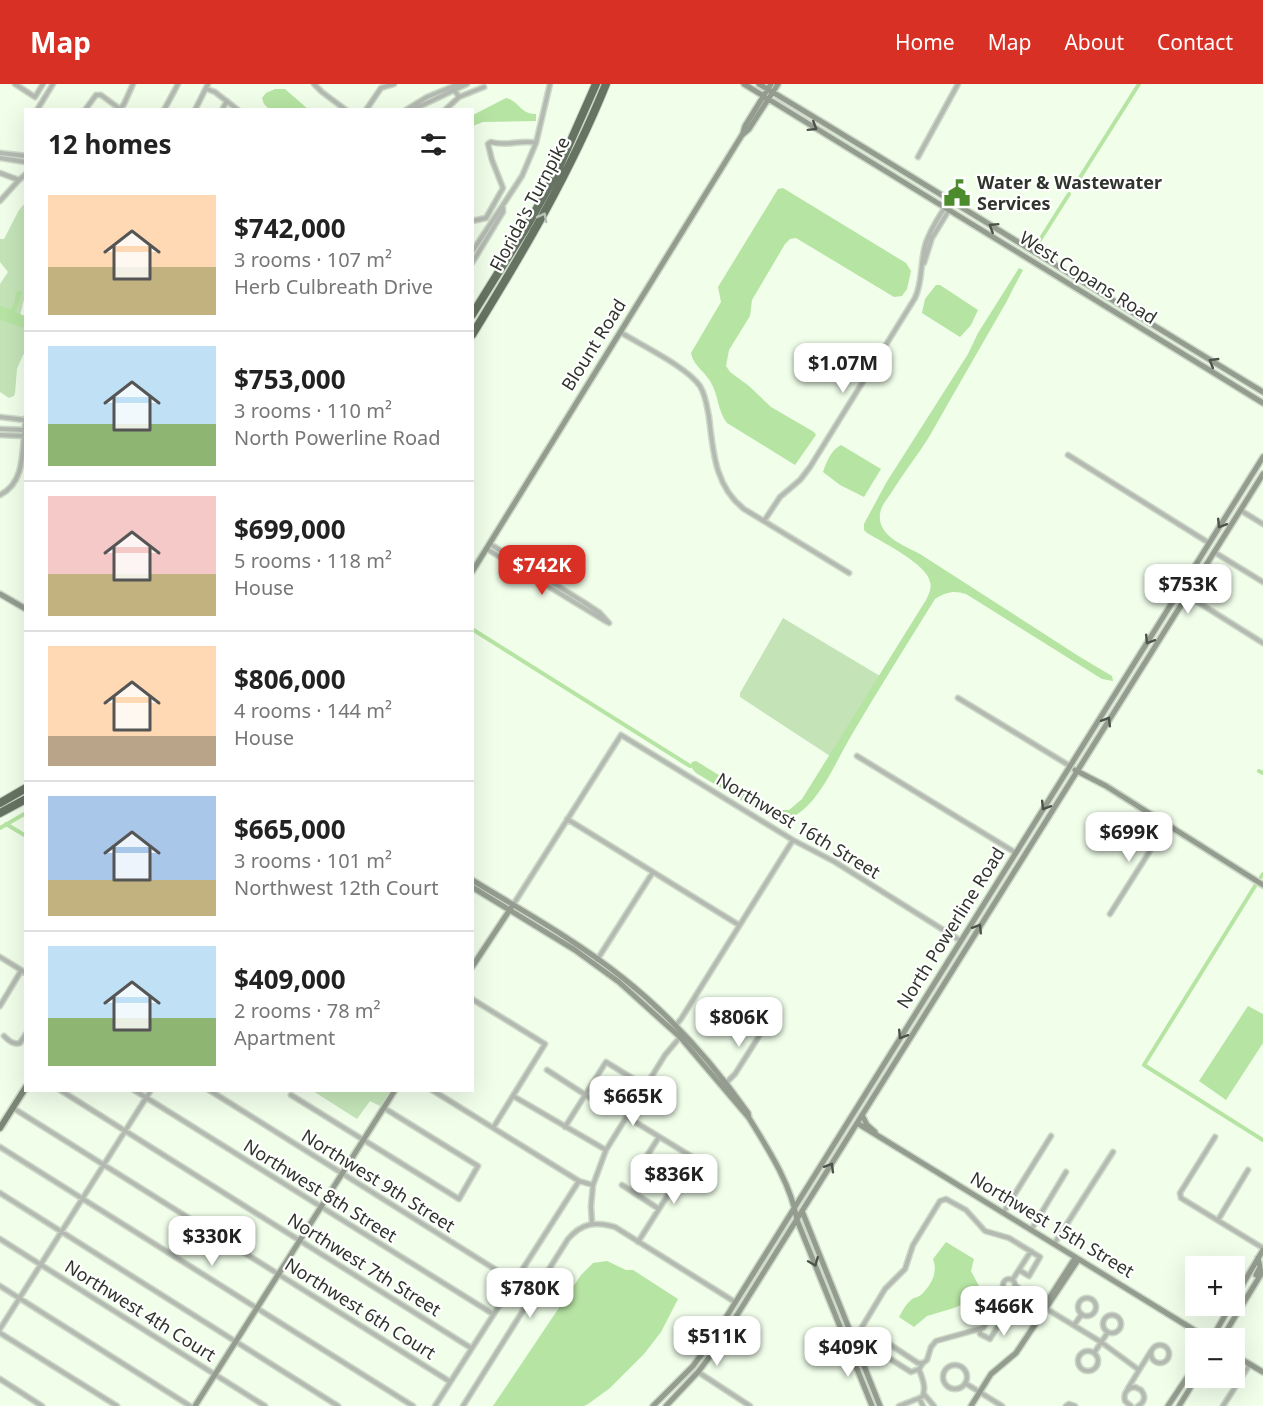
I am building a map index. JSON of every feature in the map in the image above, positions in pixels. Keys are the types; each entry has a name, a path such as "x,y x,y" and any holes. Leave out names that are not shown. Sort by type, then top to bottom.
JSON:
{"highway":[{"name":"Florida's Turnpike","path":"474,312 526,228 557,172 596,84"},
{"name":"Florida's Turnpike","path":"474,332 566,175 606,84"},
{"path":"0,803 24,789"},
{"path":"0,813 24,800"}],"main road":[{"name":"West Copans Road","path":"744,84 1263,403"},
{"name":"West Copans Road","path":"759,84 770,88 1097,292 1263,392"},
{"name":"Blount Road","path":"474,569 742,135 749,129 770,88 778,84"},
{"name":"North Powerline Road","path":"662,1405 667,1394 693,1366 735,1302 1263,457"},
{"name":"North Powerline Road","path":"653,1406 662,1405 699,1372 732,1322 1263,474"},
{"path":"1233,505 1235,518"},
{"path":"0,594 24,608"},
{"path":"1120,702 1119,696 1129,680 1128,673"},
{"path":"1070,766 1106,786 1263,885"},
{"path":"1022,845 1022,858"},
{"path":"1016,853 1017,867"},
{"path":"474,881 624,979 676,1025 682,1036 749,1118 775,1162 795,1207 797,1220 872,1406"},
{"path":"474,888 511,907"},
{"path":"474,964 511,907"},
{"path":"596,961 682,1036 726,1083 748,1113 749,1118"},
{"path":"649,1008 655,1009 676,1025"},
{"path":"0,1128 24,1090"},
{"path":"193,1406 215,1375 394,1092"},
{"path":"857,1123 856,1116 861,1102"},
{"name":"Northwest 15th Street","path":"862,1115 867,1125 880,1137"},
{"path":"849,1120 850,1135"},
{"name":"Northwest 15th Street","path":"857,1123 1191,1328"},
{"path":"795,1207 803,1211 880,1406"},
{"path":"1245,1280 1263,1249"},
{"path":"1232,1322 1236,1309 1260,1270 1258,1258"},
{"path":"971,1406 991,1374 1016,1353 1076,1259"},
{"path":"1228,1328 1263,1271"},
{"path":"732,1322 735,1302"},
{"path":"1245,1361 1263,1372"},
{"path":"1168,1406 1185,1380"},
{"path":"1179,1406 1190,1388"}],"street":[{"path":"15,84 35,97 43,84"},
{"path":"38,108 53,84"},
{"path":"121,108 133,84"},
{"path":"165,108 178,84"},
{"path":"315,84 343,108"},
{"path":"367,108 379,86 394,84"},
{"path":"416,108 459,84"},
{"path":"409,108 427,97 467,84"},
{"path":"474,249 522,176 536,143 550,84"},
{"path":"918,157 958,84"},
{"path":"196,108 208,86 236,108"},
{"path":"447,108 459,97 484,87"},
{"path":"453,88 459,97"},
{"path":"86,108 96,95 101,95 117,108"},
{"path":"223,108 227,100"},
{"path":"474,221 486,218 503,185 488,144 491,142 502,145 527,141 536,143"},
{"path":"0,153 24,156"},
{"path":"0,158 24,162"},
{"path":"0,173 19,180"},
{"path":"0,201 24,176"},
{"path":"764,521 780,497 800,480 810,467 915,298 920,286 926,241 952,201"},
{"path":"495,203 503,207"},
{"path":"474,260 503,212 503,207"},
{"path":"620,332 686,372 699,386 706,400 716,465 721,480 735,501 849,573"},
{"path":"0,417 24,419"},
{"path":"0,429 24,430"},
{"path":"0,435 24,436"},
{"path":"0,495 14,484 20,472 24,443"},
{"path":"1068,455 1209,543"},
{"path":"1240,510 1263,525"},
{"path":"488,546 585,603 600,613 609,623 488,546"},
{"path":"1214,552 1263,582"},
{"path":"1180,591 1263,643"},
{"path":"958,698 1070,766"},
{"name":"Northwest 16th Street","path":"567,819 621,735 793,840 835,862 961,941"},
{"path":"857,756 1016,853"},
{"path":"511,907 567,819 739,925"},
{"path":"1110,914 1167,824"},
{"path":"676,1025 793,840"},
{"path":"596,961 653,872"},
{"path":"0,957 23,972 0,1006"},
{"path":"474,1000 545,1044 493,1128"},
{"path":"726,1083 735,1074 766,1025"},
{"path":"3,1036 17,1044 24,1037"},
{"path":"592,1223 593,1185 606,1150 664,1055 682,1036"},
{"path":"565,1127 606,1062 645,1086"},
{"path":"547,1070 598,1103"},
{"name":"Northwest 7th Street","path":"63,1092 471,1348"},
{"name":"Northwest 8th Street","path":"137,1092 493,1314"},
{"path":"117,1406 0,1331 150,1092"},
{"name":"Northwest 9th Street","path":"212,1092 533,1293"},
{"path":"435,1092 579,1181 593,1185"},
{"path":"291,1095 459,1199 478,1166 384,1108"},
{"path":"513,1096 606,1150"},
{"name":"Northwest 6th Court","path":"12,1108 449,1381"},
{"path":"627,1117 707,1166"},
{"path":"1003,1213 1051,1136"},
{"path":"643,1162 659,1137"},
{"path":"1215,1137 1180,1193 1181,1198 1263,1249"},
{"path":"0,1147 412,1406"},
{"path":"1054,1245 1113,1152"},
{"path":"638,1242 692,1157"},
{"path":"1218,1220 1248,1170"},
{"path":"1031,1231 1066,1172"},
{"path":"435,1406 579,1181"},
{"path":"622,1185 659,1209"},
{"path":"0,1193 339,1406"},
{"path":"1015,1287 1007,1290 983,1328 936,1341 931,1347 927,1360 919,1369 911,1372 866,1342 862,1327 885,1289 904,1272 913,1245 943,1200 951,1201 966,1210 985,1231 1009,1238 1040,1257 1029,1276 1019,1270"},
{"path":"463,1406 568,1239 577,1229 592,1223 615,1227 735,1302"},
{"name":"Northwest 4th Court","path":"0,1239 265,1406"},
{"path":"1031,1251 1013,1279 1015,1287 1101,1342 1139,1370"},
{"path":"1007,1290 1003,1286 1004,1282 1007,1279 1013,1279"},
{"path":"0,1286 193,1406"},
{"path":"1087,1297 1093,1300 1096,1305 1095,1312 1090,1316 1082,1314 1078,1308 1079,1301 1087,1297"},
{"path":"980,1329 980,1334 990,1339 1007,1311 998,1305"},
{"path":"1074,1325 1082,1314"},
{"path":"1112,1314 1118,1316 1122,1322 1121,1328 1115,1333 1108,1332 1103,1325 1104,1318 1112,1314"},
{"path":"1094,1353 1108,1332"},
{"path":"875,1350 883,1340 923,1363"},
{"path":"1131,1406 1125,1401 1126,1391 1152,1349 1157,1344 1164,1345 1169,1349 1168,1359 1163,1363 1156,1362 1151,1355 1152,1349"},
{"path":"1085,1352 1094,1353 1098,1360 1096,1367 1088,1371 1082,1369 1078,1363 1080,1356 1085,1352"},
{"path":"1223,1406 1250,1364"},
{"path":"950,1366 961,1367 966,1372 965,1383 959,1388 951,1388 945,1383 944,1371 950,1366"},
{"path":"919,1369 924,1394 933,1404"},
{"path":"699,1372 750,1406"},
{"path":"0,1379 42,1406"},
{"path":"965,1383 1002,1406"},
{"path":"1126,1391 1135,1387 1141,1390 1144,1399 1138,1406"},
{"path":"899,1406 924,1394"},
{"path":"919,1398 923,1406"},
{"path":"1066,1406 1069,1404 1075,1406"}],"shaded area":[{"path":"275,89 285,89 307,108 268,108 262,98 266,93"},
{"path":"506,98 523,110 536,114 536,121 483,122 474,126 474,114"},
{"path":"783,188 906,263 911,271 907,289 902,296 894,297 796,238 790,239 785,244 752,300 750,316 729,350 726,366 771,407 814,432 816,435 795,465 727,423 721,413 713,386 694,361 691,353 721,302 718,287 778,189"},
{"path":"24,204 24,299 19,320 24,320 24,354 17,369 14,396 9,398 0,392 0,284 8,272 0,262 0,239 4,239"},
{"path":"1019,268 1023,270 1007,301 929,437 883,504 880,522 887,534 900,544 920,554 1112,676 1113,681 1102,679 966,594 950,592 935,599 861,719 824,785 811,802 799,813 790,817 781,819 766,815 696,773 690,766 696,761 776,810 789,810 802,799 926,600 930,589 927,575 921,568 903,554 867,533 864,530 864,524 886,483 968,354 978,333"},
{"path":"936,285 940,285 978,310 971,325 960,337 922,313 925,299"},
{"path":"21,291 22,294 15,312 24,316 24,328 0,320 0,306 11,309 16,293"},
{"path":"841,445 881,469 864,497 840,485 823,472 832,453"},
{"path":"783,618 880,676 830,756 740,697 740,693"},
{"path":"1248,1006 1263,1014 1263,1043 1226,1100 1199,1081"},
{"path":"315,1092 390,1092 380,1106 370,1101 357,1119"},
{"path":"946,1242 974,1259 971,1271 979,1286 968,1302 927,1316 914,1327 899,1317 908,1303 929,1286 934,1273 933,1259"},
{"path":"607,1261 626,1270 633,1270 678,1299 661,1332 644,1354 610,1388 584,1406 493,1406 581,1275 593,1263"}],"waterway":[{"path":"1074,187 1139,84"},
{"path":"1038,243 1069,194"},
{"path":"474,630 690,766"},
{"path":"1259,771 1263,773"},
{"path":"0,828 24,814"},
{"path":"6,824 24,835"},
{"path":"1255,886 1144,1065 1263,1140"}],"place":[{"name":"Water & Wastewater Services","path":"957,193"}]}
